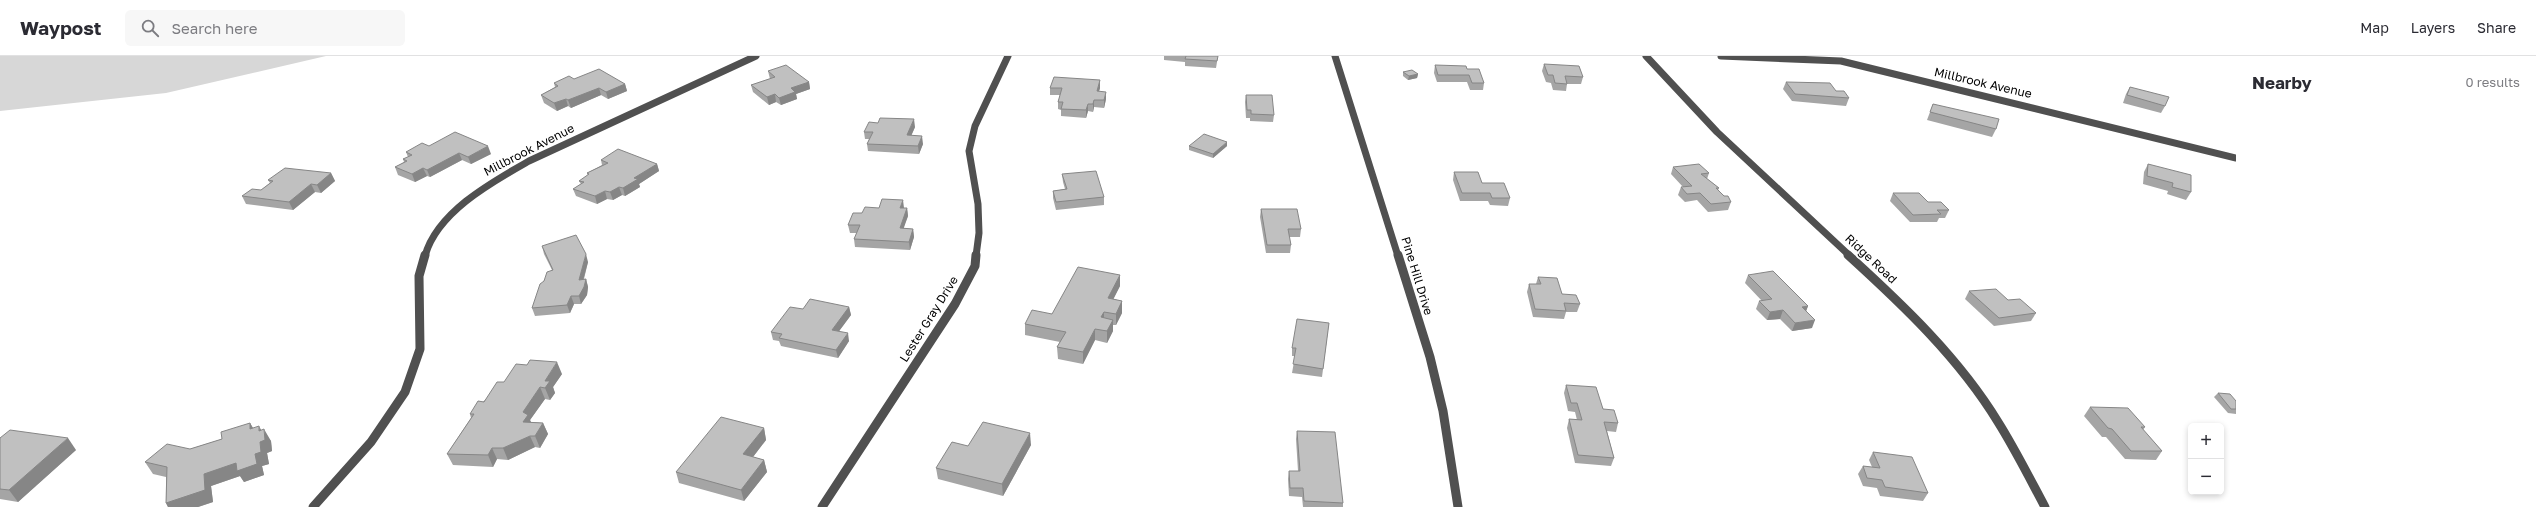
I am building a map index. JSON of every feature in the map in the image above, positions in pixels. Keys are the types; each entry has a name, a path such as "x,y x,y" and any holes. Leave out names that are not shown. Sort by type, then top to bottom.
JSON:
{"street":[{"name":"Millbrook Avenue","path":"313,507 371,442 405,392 420,349 419,276 427,247 443,224 464,202 494,181 529,161 756,56"},
{"name":"Lester Gray Drive","path":"822,507 955,304 975,266 979,232 978,204 969,151 975,126 1008,56"},
{"name":"Pine Hill Drive","path":"1335,56 1430,357 1443,411 1458,507"},
{"name":"Ridge Road","path":"1646,56 1717,132 1896,299 1950,357 1998,421 2045,507"},
{"name":"Millbrook Avenue","path":"1721,56 1841,61 2236,158"}],"shaded area":[{"path":"0,56 326,56 166,93 0,111"}],"building":[{"path":"1186,56 1218,56 1217,61 1185,59"},
{"path":"1544,64 1579,66 1583,77 1565,76 1567,84 1555,83 1553,75 1548,75"},
{"path":"786,65 809,82 791,88 795,92 779,98 775,94 767,97 751,85 775,77 768,71"},
{"path":"1435,65 1466,66 1467,69 1479,69 1484,83 1472,83 1469,75 1438,75"},
{"path":"599,69 625,84 606,92 599,88 568,100 566,99 554,103 541,95 558,86 554,83 569,76 574,79"},
{"path":"1412,70 1418,74 1409,76 1403,72"},
{"path":"1054,77 1100,80 1097,91 1106,92 1104,100 1094,100 1093,104 1088,104 1086,110 1061,109 1063,102 1058,102 1062,88 1050,88"},
{"path":"1786,82 1830,83 1836,91 1844,91 1849,98 1795,94"},
{"path":"2130,87 2169,97 2165,106 2127,95"},
{"path":"1246,95 1272,95 1274,115 1251,114 1251,110 1247,110"},
{"path":"1933,104 1999,119 1996,129 1930,112"},
{"path":"880,118 914,119 907,135 922,136 918,146 867,144 873,132 864,132 869,122 878,123"},
{"path":"455,132 488,146 468,157 459,153 427,170 423,168 412,174 395,167 407,161 403,159 412,155 406,152 422,143 429,146"},
{"path":"1204,134 1227,142 1213,154 1189,146"},
{"path":"618,149 657,164 634,178 638,179 623,188 619,187 610,192 605,191 595,196 573,189 584,182 579,181 589,174 587,173 608,163 601,160"},
{"path":"1699,164 1709,173 1701,174 1719,188 1716,188 1724,196 1728,196 1731,202 1711,204 1700,193 1687,194 1681,187 1692,186 1673,167"},
{"path":"2148,164 2191,175 2191,192 2172,187 2173,183 2147,176"},
{"path":"285,168 331,173 317,185 311,184 289,202 242,196 252,189 261,190 273,181 268,180"},
{"path":"1096,171 1104,197 1056,202 1053,191 1067,189 1062,174"},
{"path":"1454,172 1478,172 1482,183 1504,183 1510,198 1492,198 1490,193 1462,193"},
{"path":"1893,193 1919,193 1928,202 1941,202 1949,210 1937,210 1941,214 1913,215"},
{"path":"882,199 903,200 900,208 907,208 900,228 913,229 909,242 854,239 860,225 848,225 853,213 862,213 865,207 879,208"},
{"path":"1261,209 1297,209 1301,229 1288,229 1291,245 1267,245"},
{"path":"576,235 586,254 579,280 586,279 579,296 571,296 567,305 532,308 540,284 544,281 547,272 553,270 542,246"},
{"path":"1078,267 1120,275 1108,298 1122,301 1116,314 1104,312 1101,317 1113,320 1107,331 1095,329 1083,352 1057,347 1066,332 1025,324 1032,310 1052,314"},
{"path":"1773,271 1808,306 1802,307 1815,320 1795,323 1783,310 1770,312 1759,301 1772,299 1748,275"},
{"path":"1538,277 1557,278 1562,294 1576,295 1580,304 1564,303 1566,311 1535,309 1529,284 1541,284"},
{"path":"1996,289 2008,300 2020,299 2036,313 1999,318 1969,291"},
{"path":"810,299 849,307 832,330 848,333 836,350 779,338 782,334 771,332 790,307 803,309"},
{"path":"1297,319 1329,323 1323,369 1293,364 1296,348 1292,348"},
{"path":"530,360 557,362 545,381 550,381 545,388 540,387 523,412 528,415 523,422 543,423 535,436 530,436 503,448 492,448 488,455 447,454 474,414 470,414 478,401 484,402 497,382 504,382 516,364 527,365"},
{"path":"1566,385 1596,387 1603,409 1614,410 1618,423 1604,422 1614,458 1578,455 1569,419 1582,420 1577,403 1571,403"},
{"path":"2218,393 2230,394 2236,401 2236,409 2231,409"},
{"path":"2090,407 2128,408 2145,427 2141,427 2162,451 2131,451"},
{"path":"721,417 764,428 743,454 764,460 741,490 676,472"},
{"path":"983,422 1030,433 1002,484 936,468 952,442 968,446"},
{"path":"250,423 250,429 259,426 259,431 264,429 265,440 260,442 261,452 255,454 257,464 237,471 236,463 204,474 205,490 166,503 167,467 145,462 167,444 190,449 222,439 221,432"},
{"path":"10,430 68,438 9,490 0,489 0,438"},
{"path":"1297,431 1335,432 1343,503 1304,501 1303,488 1290,488 1289,471 1300,471"},
{"path":"1873,452 1912,457 1928,493 1885,487 1882,480 1867,478 1863,466 1880,468"}]}
